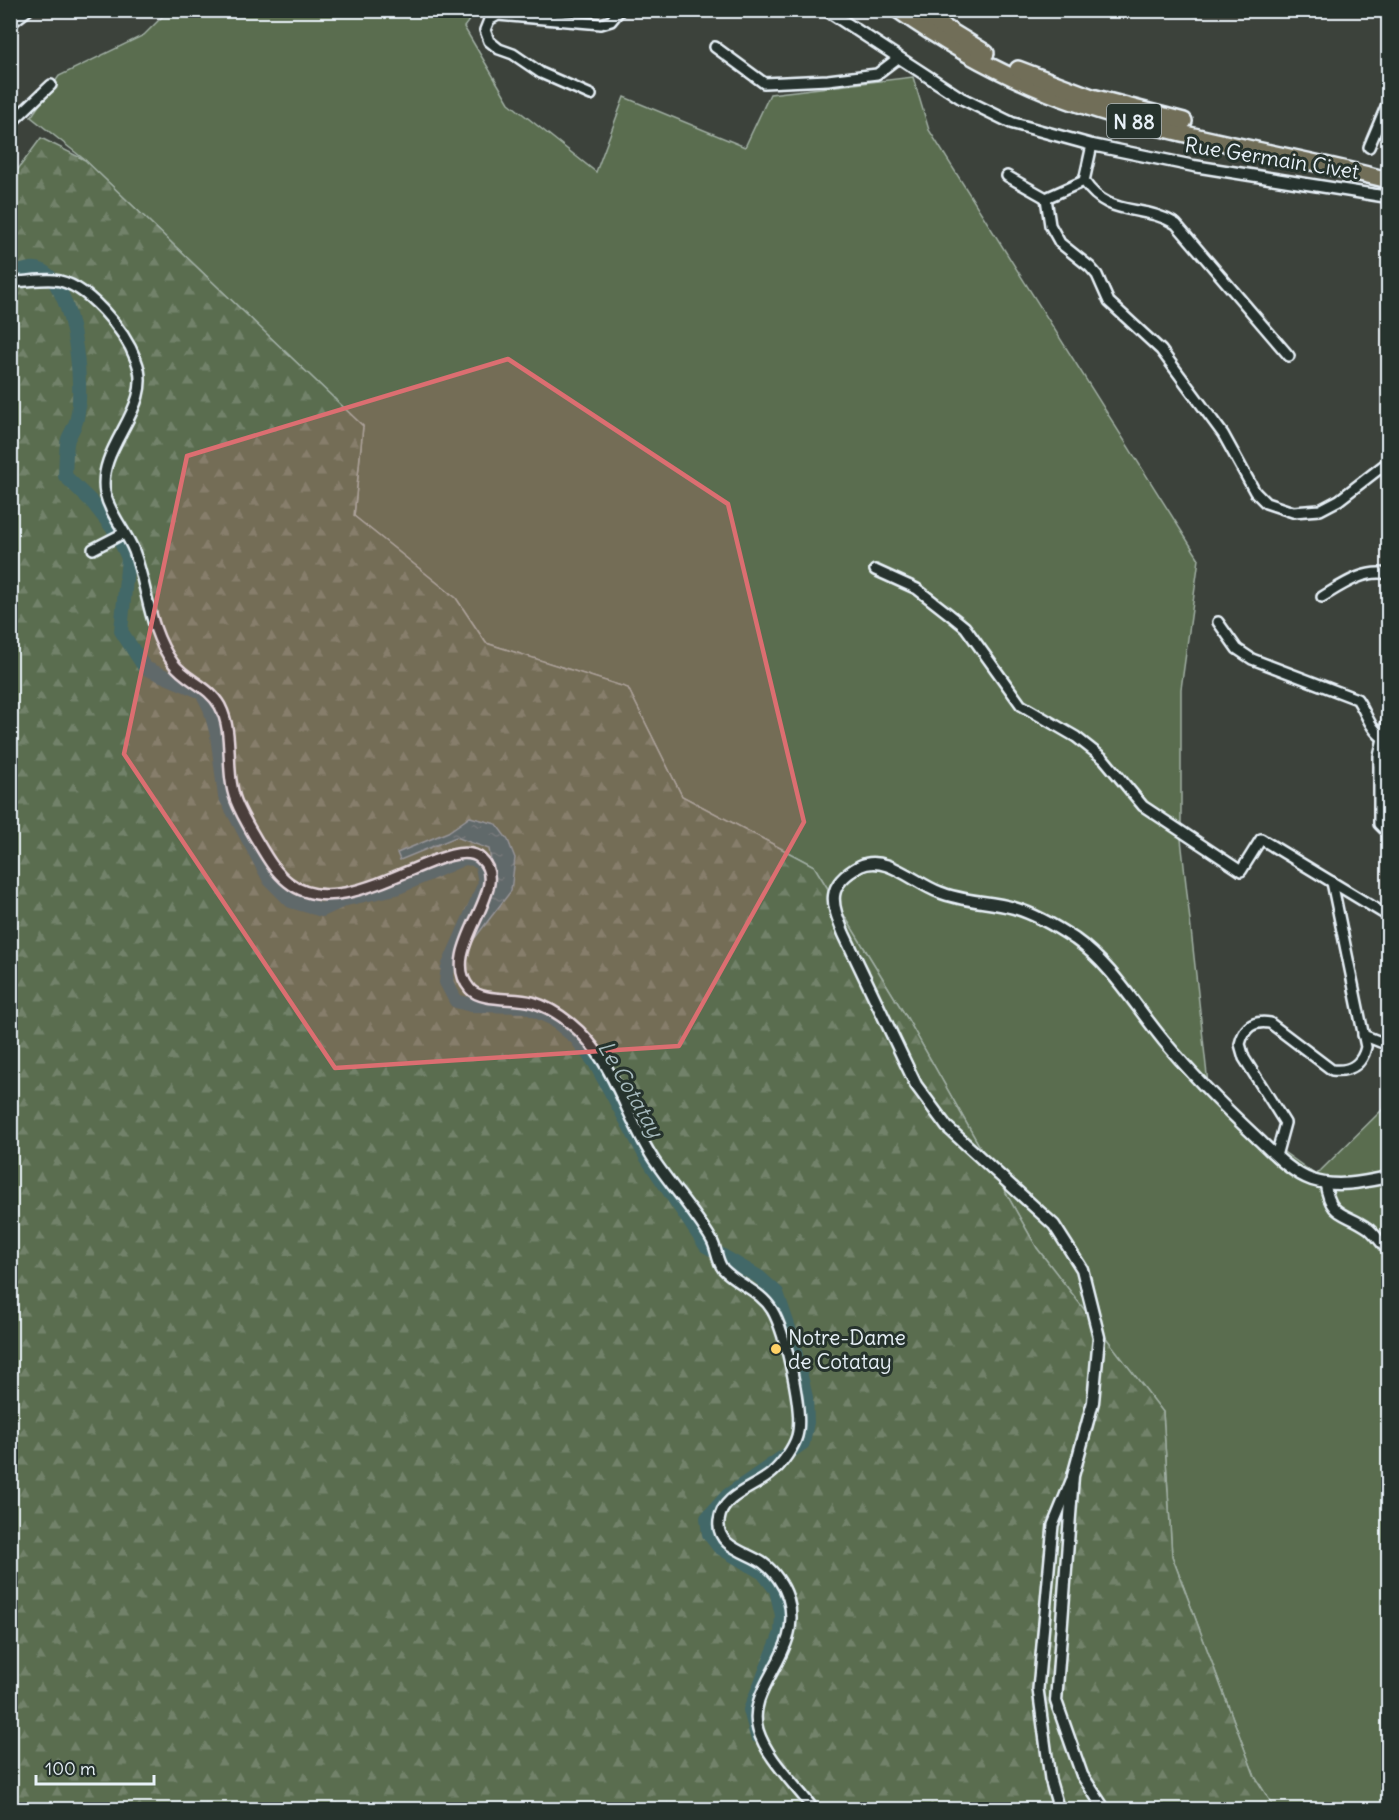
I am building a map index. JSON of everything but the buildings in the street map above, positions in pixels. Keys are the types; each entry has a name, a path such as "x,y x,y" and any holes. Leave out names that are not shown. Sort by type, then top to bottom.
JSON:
{"highway":[{"name":"N 88","path":"897,10 961,50 1050,93 1133,120 1389,180"},
{"name":"N 88","path":"916,10 991,55 1092,98 1389,169"}],"street":[{"path":"10,24 28,10"},
{"path":"591,95 541,74 513,54 499,49 489,41 485,30 489,20 498,15 601,24 611,21 620,10"},
{"name":"Rue Germain Civet","path":"826,10 989,114 1039,132 1194,166 1389,197"},
{"path":"715,47 764,83 828,80 877,74 898,58"},
{"path":"10,124 31,107 51,85"},
{"path":"1370,147 1389,102"},
{"path":"1084,181 1092,145"},
{"path":"1007,176 1046,198"},
{"path":"1046,198 1084,181"},
{"path":"1084,181 1101,201 1163,216 1176,224 1289,356"},
{"path":"1046,198 1050,225 1060,243 1097,275 1108,302 1161,350 1223,434 1255,492 1266,503 1293,512 1320,510 1339,500 1389,462"},
{"path":"10,282 52,280 68,284 104,311 128,343 141,376 141,388 107,464 105,491 120,535 135,552 148,608 169,656 185,675 207,688 224,714 229,736 228,769 236,801 278,873 292,886 305,892 333,895 393,879 450,854 466,852 480,857 486,864 489,885 465,945 460,969 471,990 478,996 505,997 536,1004 552,1011 583,1035 605,1066 652,1158 715,1244 723,1268 765,1299 776,1315 799,1412 797,1438 783,1460 768,1476 730,1500 719,1521 722,1536 731,1547 765,1565 782,1583 787,1596 792,1616 788,1645 769,1676 757,1709 758,1731 769,1751 814,1809"},
{"path":"93,549 120,535"},
{"path":"875,570 917,589 965,627 1021,705 1076,737 1104,759 1116,770 1143,806 1241,871 1261,839 1389,916"},
{"path":"1322,597 1352,579 1380,572 1389,574"},
{"path":"1218,622 1238,649 1252,659 1357,699 1367,713 1374,731 1383,738"},
{"path":"1389,717 1379,764 1379,824 1389,833"},
{"path":"1379,764 1389,777"},
{"path":"1059,1809 1050,1779 1038,1689 1053,1525 1073,1476 1093,1402 1099,1337 1082,1269 1054,1225 947,1127 916,1084 835,912 833,900 836,887 841,879 862,865 884,864 951,897 1015,908 1075,939 1101,960 1202,1086 1276,1156 1309,1179 1325,1183 1357,1183 1389,1177"},
{"path":"1276,1156 1285,1123 1244,1058 1240,1044 1249,1026 1259,1021 1270,1023 1332,1070 1342,1071 1353,1068 1363,1058 1366,1047 1332,882"},
{"path":"1363,1035 1389,1045"},
{"path":"1325,1183 1328,1202 1345,1217 1368,1229 1389,1251"},
{"path":"1073,1476 1056,1701 1082,1775 1105,1809"}],"highlighted area":[{"path":"508,359 728,504 804,822 679,1046 335,1068 124,754 187,456"}],"green space":[{"path":"169,10 476,11 464,27 509,103 596,172 624,97 745,147 770,94 913,77 929,130 1199,559 1181,689 1181,839 1208,1084 1274,1145 1316,1175 1388,1104 1388,1809 1275,1809 1255,1777 1172,1556 1163,1412 1037,1248 907,1018 814,866 682,796 628,688 486,643 456,598 354,516 363,426 85,160 31,117 59,76 144,35"},
{"path":"41,138 85,160 363,426 354,516 456,598 486,643 628,688 682,796 814,866 907,1018 1037,1248 1163,1412 1172,1556 1255,1777 1275,1809 11,1809 10,180"}],"water":[{"path":"470,817 496,824 508,840 515,858 511,891 471,943 495,884 489,849 456,837 400,860 397,853 448,832"}],"waterway":[{"name":"Le Cotatay","path":"10,274 37,269 50,277 60,292 74,335 79,383 77,418 67,443 65,476 92,502 117,534 128,558 121,631 145,668 202,692 210,708 217,735 225,796 270,880 291,901 322,910 346,899 396,888 464,858 474,859 482,865 485,883 448,967 446,982 456,1001 471,1005 525,1006 553,1019 576,1038 595,1063 645,1155 706,1246 759,1277 777,1293 791,1334 806,1397 807,1422 803,1443 728,1495 707,1518 709,1534 719,1547 763,1573 776,1590 782,1615 781,1633 750,1710 757,1736"}],"place":[{"name":"Notre-Dame de Cotatay","path":"776,1349"}]}
